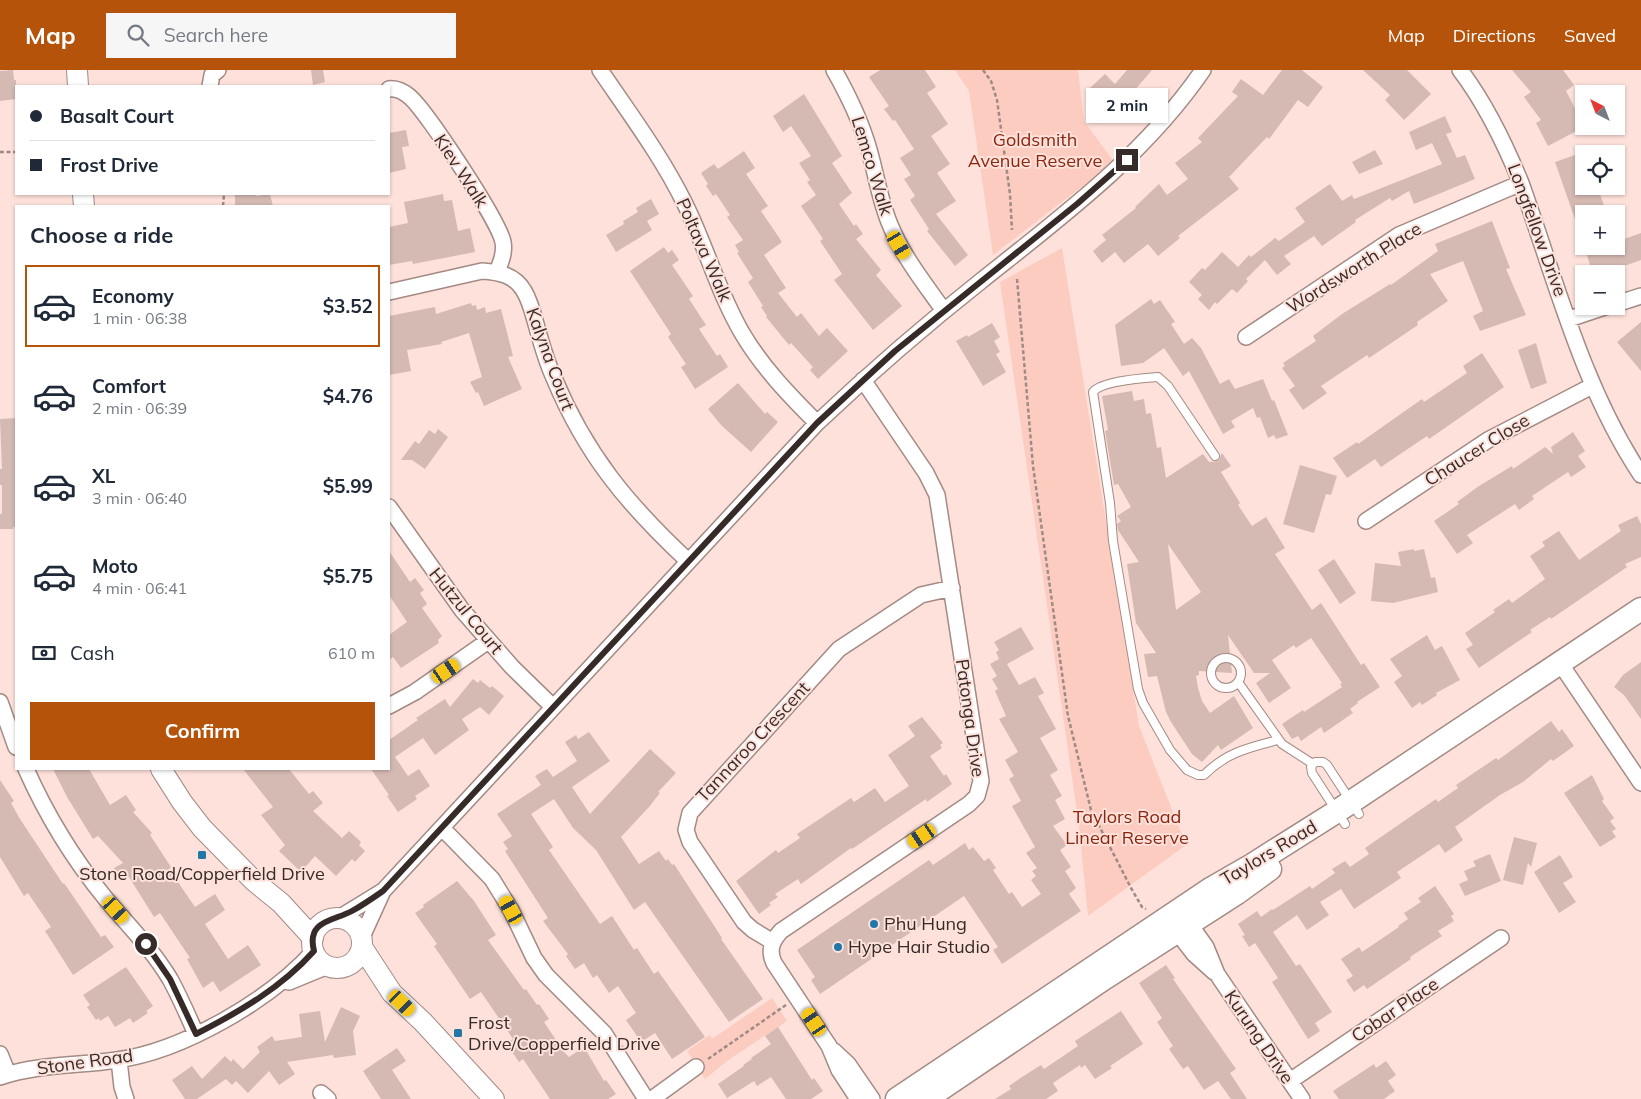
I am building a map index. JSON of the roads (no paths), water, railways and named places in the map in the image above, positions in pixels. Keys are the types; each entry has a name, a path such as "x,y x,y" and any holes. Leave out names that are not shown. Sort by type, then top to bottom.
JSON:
{"main road":[{"name":"Taylors Road","path":"1564,669 1641,609"},
{"name":"Taylors Road","path":"897,1099 1180,923 1212,888 1348,813 1564,669 1641,625"},
{"name":"Taylors Road","path":"926,1099 983,1047"}],"street":[{"path":"77,70 78,85"},
{"path":"210,85 212,75 218,70"},
{"name":"Poltava Walk","path":"600,70 668,172 686,206 715,278 741,332 771,374 817,423"},
{"name":"Lemco Walk","path":"834,70 859,120 872,160 882,205 890,226 911,265 944,311"},
{"path":"313,945 320,924 333,919 383,891 817,423 863,380 944,311 1071,210 1117,170 1174,108 1204,70"},
{"name":"Longfellow Drive","path":"1460,70 1485,108 1521,183 1592,386 1612,429 1641,475"},
{"name":"Kiev Walk","path":"390,89 401,91 416,104 483,203 503,240 503,257 498,272"},
{"name":"Wordsworth Place","path":"1246,337 1399,235 1521,183"},
{"path":"390,292 482,271 498,272"},
{"name":"Kalyna Court","path":"498,272 517,282 525,292 551,372 584,441 617,488 637,512 688,561"},
{"path":"1625,301 1641,296"},
{"path":"1569,319 1581,315"},
{"name":"Patonga Drive","path":"773,942 781,930 969,804 977,796 980,781 940,505 934,486 863,380"},
{"name":"Chaucer Close","path":"1366,521 1488,440 1592,386"},
{"name":"Hutzul Court","path":"390,508 445,588 488,641 553,708"},
{"name":"Tannaroo Crescent","path":"773,942 744,922 690,842 686,830 690,813 840,649 920,595 952,588"},
{"path":"390,705 415,692 488,641"},
{"path":"1564,669 1641,783"},
{"path":"0,702 15,744"},
{"path":"27,770 53,820 86,872 137,933 170,979 196,1034"},
{"path":"162,770 182,802 202,828 248,875 281,903 313,945 317,958 392,993"},
{"path":"442,828 492,879 511,910 542,970 604,1033 646,1099"},
{"path":"337,966 354,962 383,891"},
{"path":"281,903 354,924 362,942 392,993 423,1022 494,1099"},
{"name":"Kurung Drive","path":"1180,923 1194,954 1217,974 1302,1099"},
{"name":"Cobar Place","path":"1290,1081 1501,938"},
{"path":"773,942 771,953 774,963 830,1046 848,1064 872,1099"},
{"name":"Stone Road","path":"4,1076 29,1070 119,1060 148,1052 196,1034 224,1020 274,988 300,967 313,945"},
{"name":"Stone Road","path":"274,988 337,966"},
{"path":"830,1046 839,1070 858,1099"},
{"path":"0,1054 4,1076"},
{"path":"119,1060 122,1087 126,1099"},
{"path":"652,1099 696,1067"}],"lane":[{"path":"1215,456 1168,386 1158,378 1107,384 1098,387 1093,392 1110,503 1113,541 1133,663 1143,703 1170,750 1187,770 1198,775 1204,775 1216,763 1235,752 1278,740"},
{"path":"1238,682 1278,740 1313,764"},
{"path":"1318,761 1327,765 1348,813 1312,773 1313,764 1318,761"}],"place":[{"name":"Stone Road/Copperfield Drive","path":"202,855"},
{"name":"Phu Hung","path":"874,924"},
{"name":"Hype Hair Studio","path":"838,947"},
{"name":"Frost Drive/Copperfield Drive","path":"458,1033"}],"park label":[{"name":"Goldsmith Avenue Reserve","path":"1035,150"},
{"name":"Taylors Road Linear Reserve","path":"1127,828"}]}
